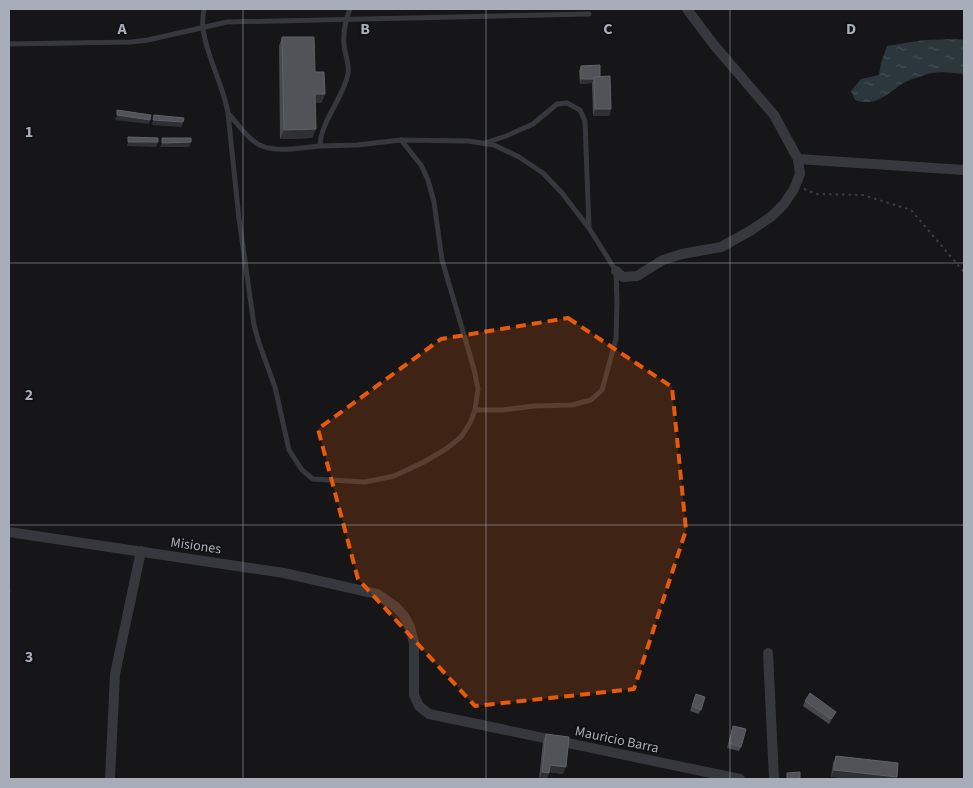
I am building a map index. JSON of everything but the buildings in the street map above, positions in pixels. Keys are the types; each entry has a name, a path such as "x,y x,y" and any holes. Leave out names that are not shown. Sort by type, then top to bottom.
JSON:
{"street":[{"path":"616,271 623,277 637,276 663,260 682,254 721,247 772,216 784,204 800,174 798,159 774,115 714,45 687,9"},
{"path":"798,159 964,170"},
{"name":"Misiones","path":"9,532 284,573 377,594 396,607 410,627 414,643 414,695 419,706 429,714"},
{"path":"110,779 115,674 140,551"},
{"path":"768,652 774,779"},
{"name":"Mauricio Barra","path":"429,714 740,779"}],"lane":[{"path":"204,9 202,28 225,96 228,113 239,219 254,325 275,387 289,450 302,470 313,479 365,482 394,476 424,462 446,449 461,437 470,423 475,410 478,389 474,369 442,260 434,202 428,180 402,140"},
{"path":"320,146 321,134 346,84 349,71 344,43 346,19 350,9"},
{"path":"9,44 131,42 227,22 589,14"},
{"path":"484,143 533,124 557,104 567,103 580,110 585,121 589,228"},
{"path":"228,113 261,146 276,149 356,145 402,140 468,141 494,145 519,157 543,173 562,193 589,228 616,271 616,339 602,390 591,400 572,405 475,410"}],"path":[{"path":"795,186 817,194 863,195 911,210 964,272"}],"highlighted area":[{"path":"568,318 672,387 686,530 634,689 475,706 358,579 318,429 441,339"}],"water":[{"path":"924,40 964,40 964,74 943,72 927,74 905,82 879,99 868,102 855,100 851,91 861,79 879,75 887,46"}]}
